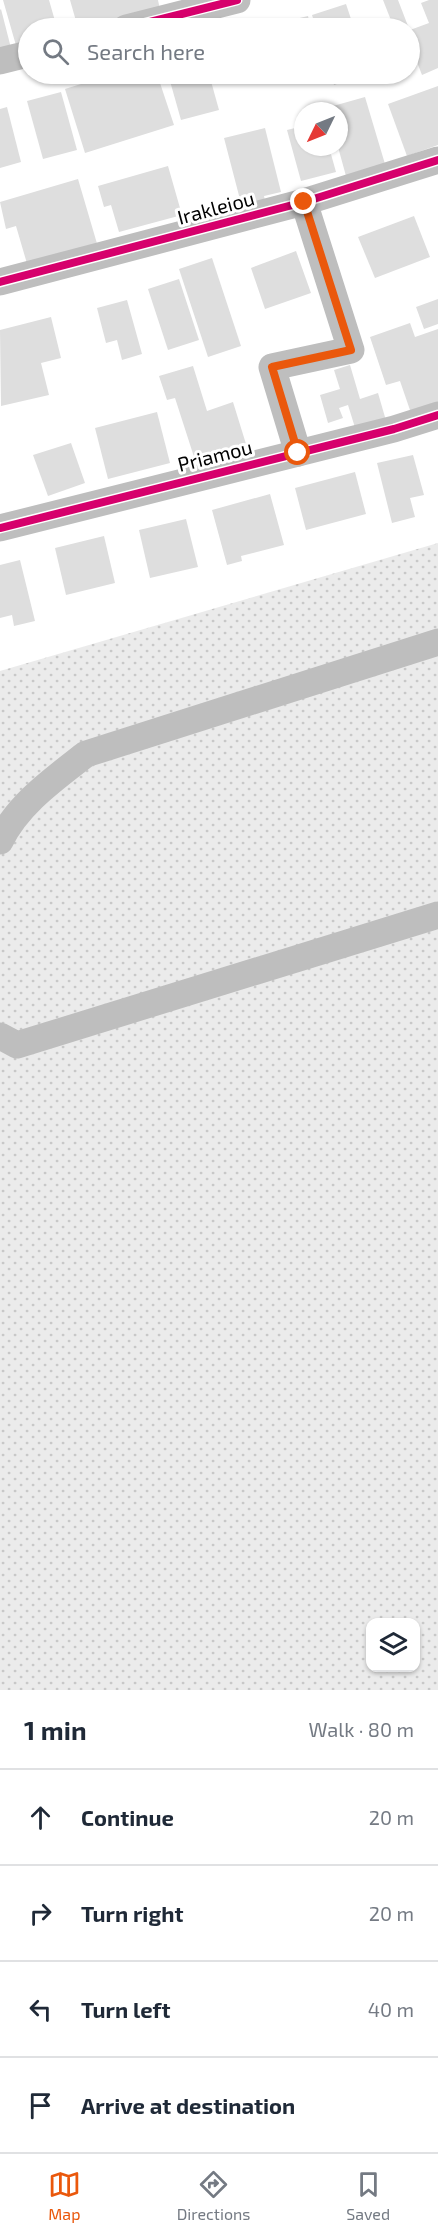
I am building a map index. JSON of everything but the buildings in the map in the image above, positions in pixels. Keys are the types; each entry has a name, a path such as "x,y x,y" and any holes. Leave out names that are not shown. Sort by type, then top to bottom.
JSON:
{"street":[{"path":"166,18 237,0"},
{"path":"0,61 18,56"},
{"name":"Irakleiou","path":"0,282 304,202 438,159"},
{"path":"298,453 272,367 351,350 304,202"},
{"name":"Priamou","path":"0,528 394,429 438,415"},
{"path":"0,841 5,830 43,787 86,754 438,642"},
{"path":"0,1036 16,1045 438,915"}],"shaded area":[{"path":"438,543 438,1690 0,1690 0,671"}],"cycle path":[{"path":"166,18 237,0"},
{"path":"0,282 304,202 438,160"},
{"path":"0,528 394,429 438,415"}],"route":[{"path":"298,453 272,367 351,350 304,202"}]}
